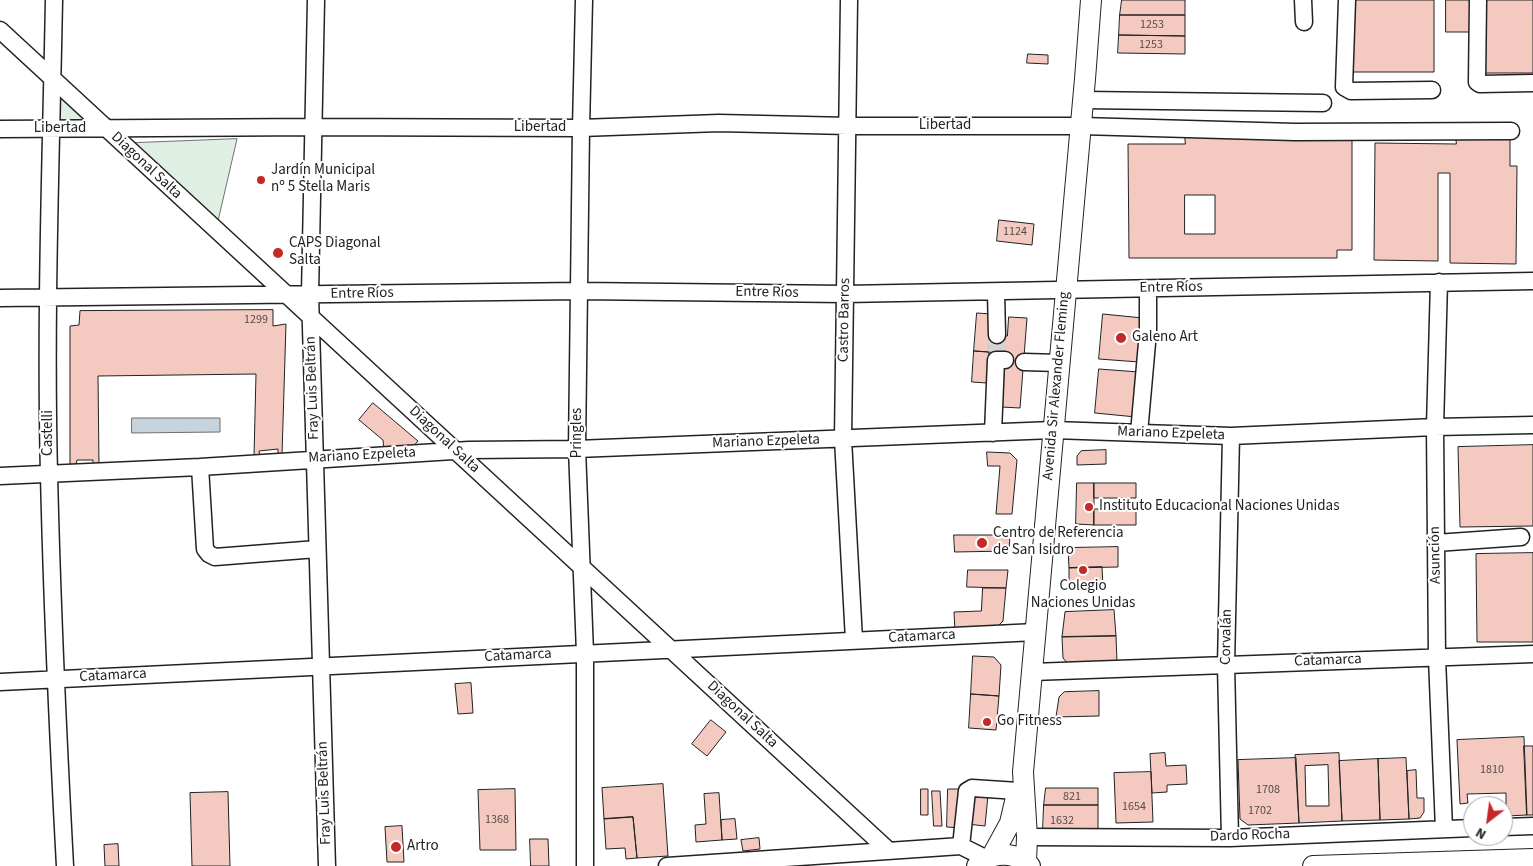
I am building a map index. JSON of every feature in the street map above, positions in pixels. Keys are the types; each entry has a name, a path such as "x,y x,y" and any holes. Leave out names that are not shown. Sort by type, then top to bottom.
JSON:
{"main road":[{"name":"Avenida Sir Alexander Fleming","path":"986,860 1010,823 1020,781 1036,632 1081,126 1090,0"},
{"name":"Avenida Sir Alexander Fleming","path":"1020,781 1027,837 1028,864"},
{"path":"986,860 1000,854 1014,856 1028,864"},
{"path":"1313,866 1533,859"}],"street":[{"name":"Castelli","path":"54,0 48,298 49,473 65,866"},
{"name":"Fray Luis Beltrán","path":"316,0 310,294 326,866"},
{"name":"Pringles","path":"584,0 577,449 585,653 585,866"},
{"name":"Castro Barros","path":"850,0 843,439 854,640"},
{"path":"1303,0 1304,22"},
{"path":"1347,0 1344,87 1350,91 1432,90"},
{"path":"1478,0 1477,82 1480,84 1533,83"},
{"name":"Diagonal Salta","path":"0,30 888,850"},
{"path":"1083,100 1323,104"},
{"name":"Libertad","path":"0,128 107,129 314,126 581,128 719,123 848,126 1081,126 1295,132 1511,132"},
{"name":"Entre Ríos","path":"0,298 580,291 846,294 1533,281"},
{"name":"Asunción","path":"1440,282 1435,427 1437,658 1444,829"},
{"path":"1139,433 1148,332 1148,289"},
{"path":"996,292 997,335"},
{"path":"993,432 999,357"},
{"path":"1024,362 1059,363"},
{"name":"Mariano Ezpeleta","path":"0,476 200,468 455,451 577,449 1053,430 1231,436 1435,427 1533,425"},
{"name":"Corvalán","path":"1230,838 1226,665 1231,436"},
{"path":"200,468 205,549 209,554 215,557 317,549"},
{"path":"1436,543 1521,536"},
{"name":"Catamarca","path":"0,682 1036,632"},
{"name":"Catamarca","path":"1032,672 1533,654"},
{"path":"961,846 967,791 972,788 1020,781"},
{"path":"1513,827 1533,826"},
{"name":"Dardo Rocha","path":"1027,837 1230,838 1463,828"},
{"path":"667,866 961,846 986,860"}],"green space":[{"path":"52,79 107,129 51,128"},
{"path":"237,139 218,221 133,143"}],"shaded area":[{"path":"132,418 220,418 220,432 132,433"}],"building":[{"path":"1122,0 1185,0 1185,15 1120,15"},
{"path":"1353,0 1434,0 1434,72 1353,72"},
{"path":"1446,0 1473,0 1472,32 1446,32"},
{"path":"1483,0 1533,0 1533,73 1482,73"},
{"path":"1120,15 1185,15 1185,36 1119,35"},
{"path":"1119,35 1185,36 1185,54 1118,53"},
{"path":"1028,54 1048,55 1048,64 1027,63"},
{"path":"1185,136 1352,136 1352,250 1337,250 1337,258 1129,258 1128,144 1185,144","holes":["1185,195 1215,195 1215,234 1185,234"]},
{"path":"1456,136 1510,137 1510,166 1517,166 1516,264 1450,263 1450,173 1438,173 1438,261 1374,260 1375,143 1456,144"},
{"path":"999,220 1034,224 1032,245 997,241"},
{"path":"273,310 273,326 286,324 282,455 278,456 278,449 259,451 260,456 254,456 256,374 98,376 99,465 93,466 93,460 77,460 76,464 70,465 70,326 79,325 80,311"},
{"path":"977,313 991,314 989,352 974,351"},
{"name":"Galeno Art","path":"1103,314 1143,318 1139,362 1099,359"},
{"path":"1009,317 1027,318 1020,408 1001,407 1005,353 989,352 990,335 1007,336"},
{"path":"974,351 989,352 987,383 972,382"},
{"name":"Galeno Art","path":"1099,369 1139,372 1136,417 1095,413"},
{"path":"373,403 418,441 410,450 384,452 383,440 359,420"},
{"path":"1533,445 1533,526 1460,527 1458,447"},
{"path":"1106,450 1106,464 1077,465 1077,456 1081,451"},
{"path":"987,452 1010,453 1017,460 1012,514 996,514 1000,466 988,466"},
{"path":"1077,483 1094,483 1094,525 1076,524"},
{"path":"1094,483 1136,483 1136,498 1094,498"},
{"path":"1094,509 1136,509 1136,525 1094,525"},
{"name":"Centro de Referencia de San Isidro","path":"954,535 1010,535 1009,551 955,552"},
{"path":"1118,547 1118,567 1069,568 1068,548"},
{"path":"1533,553 1533,642 1477,642 1476,554"},
{"path":"1102,567 1103,587 1069,587 1069,568"},
{"path":"968,570 1008,570 1006,588 967,587"},
{"path":"983,588 1006,588 1003,621 995,629 955,631 954,612 981,611"},
{"path":"1114,610 1116,636 1062,637 1065,612"},
{"path":"1116,636 1117,662 1068,664 1063,658 1062,637"},
{"path":"973,656 994,657 1001,665 999,696 971,694"},
{"path":"471,683 473,713 458,714 455,684"},
{"path":"1099,691 1099,716 1056,717 1059,697 1064,692"},
{"path":"971,694 999,696 996,730 969,728"},
{"path":"711,720 726,732 707,756 692,744"},
{"path":"1524,737 1527,815 1513,816 1513,796 1506,796 1506,793 1467,794 1467,796 1463,796 1463,804 1460,804 1457,740"},
{"path":"1524,746 1533,746 1533,815 1527,815"},
{"path":"1165,753 1166,766 1186,765 1187,784 1167,785 1167,792 1152,793 1150,754"},
{"path":"1339,753 1342,821 1299,823 1295,755","holes":["1328,765 1329,806 1306,806 1305,766"]},
{"path":"1296,758 1299,823 1248,825 1240,819 1238,760"},
{"path":"1406,758 1409,819 1380,820 1378,759"},
{"path":"1378,759 1380,820 1342,821 1339,761"},
{"path":"1416,770 1417,798 1424,798 1424,812 1420,818 1409,819 1407,771"},
{"path":"1151,772 1153,822 1116,823 1114,773"},
{"path":"663,784 668,856 637,858 633,817 604,819 602,788"},
{"path":"1046,788 1098,788 1098,805 1044,805"},
{"path":"515,789 516,850 480,850 478,790"},
{"path":"921,789 928,789 928,815 921,815"},
{"path":"948,789 965,789 961,828 947,827"},
{"path":"932,791 940,791 942,826 934,826"},
{"path":"228,792 230,866 192,866 190,793"},
{"path":"719,793 722,840 696,842 695,825 706,824 704,794"},
{"path":"970,794 988,795 985,826 967,824"},
{"path":"1044,805 1098,805 1098,830 1043,829"},
{"path":"633,817 637,858 626,859 625,848 606,849 604,819"},
{"path":"735,819 737,839 722,840 721,820"},
{"path":"402,826 404,862 387,862 385,827"},
{"path":"759,838 760,849 743,851 741,840"},
{"path":"530,839 548,839 549,866 531,866"},
{"path":"118,844 119,866 105,866 104,845"}],"tunnel":[{"path":"996,352 997,335"}],"place":[{"name":"Jardín Municipal nº 5 Stella Maris","path":"261,180"},
{"name":"CAPS Diagonal Salta","path":"278,253"},
{"name":"Galeno Art","path":"1121,338"},
{"name":"Instituto Educacional Naciones Unidas","path":"1089,507"},
{"name":"Centro de Referencia de San Isidro","path":"982,543"},
{"name":"Colegio Naciones Unidas","path":"1083,570"},
{"name":"Go Fitness","path":"987,722"},
{"name":"Artro","path":"396,847"}]}
